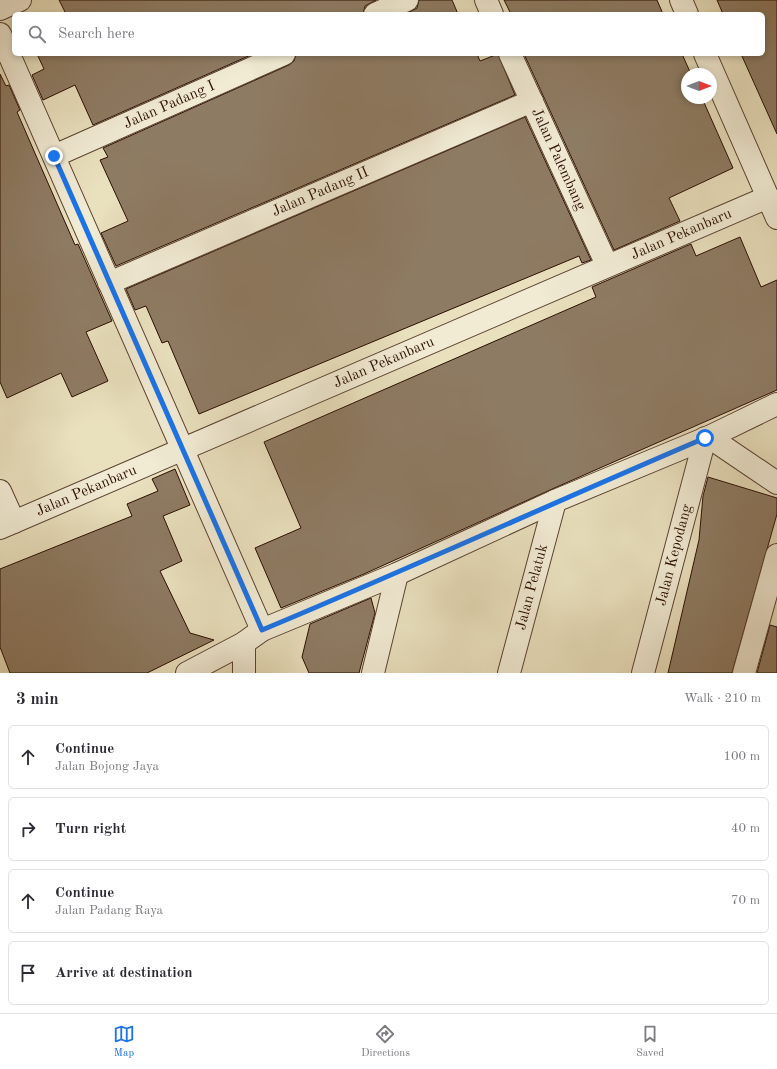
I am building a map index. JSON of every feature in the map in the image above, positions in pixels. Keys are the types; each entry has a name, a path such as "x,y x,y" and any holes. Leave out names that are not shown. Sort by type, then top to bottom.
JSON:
{"street":[{"path":"0,9 20,0"},
{"path":"379,12 406,0"},
{"path":"486,0 491,12"},
{"path":"681,0 687,12"},
{"path":"0,34 262,630"},
{"name":"Jalan Padang I","path":"54,156 279,56"},
{"name":"Jalan Palembang","path":"511,56 607,265"},
{"path":"706,56 777,218"},
{"name":"Jalan Padang II","path":"110,283 532,101"},
{"name":"Jalan Pekanbaru","path":"7,525 607,265 768,197"},
{"path":"187,673 244,643 262,630 398,574 555,501 707,438 777,404"},
{"path":"707,438 777,483"},
{"name":"Jalan Kepodang","path":"643,673 707,438"},
{"path":"0,491 7,525"},
{"name":"Jalan Pelatuk","path":"509,673 555,501"},
{"path":"744,673 769,614 777,555"},
{"path":"373,673 398,574"},
{"path":"244,643 244,673"}],"building":[{"path":"59,0 376,0 365,6 364,12 65,12"},
{"path":"419,0 452,0 457,12 410,12 417,8"},
{"path":"504,0 657,0 662,12 510,12"},
{"path":"717,0 777,0 777,134 742,56 765,56 765,12 722,12"},
{"path":"38,56 248,56 93,125 75,85 43,100 32,75 44,69"},
{"path":"295,56 478,56 480,61 493,56 499,56 515,95 116,266 101,233 128,221 100,160 108,157 103,148 289,65 294,61"},
{"path":"525,56 683,56 688,68 681,68 681,104 705,104 733,168 669,198 680,221 614,250"},
{"path":"0,74 6,86 9,85 20,110 17,112 75,245 78,244 112,321 86,332 108,381 72,397 61,373 7,398 0,382"},
{"path":"525,117 591,260 582,263 579,256 199,414 168,341 162,343 146,306 135,310 126,289"},
{"path":"740,237 761,287 777,280 777,390 364,574 281,608 255,548 301,528 264,442 596,297 592,287 691,244 696,256"},
{"path":"175,469 190,505 163,516 182,561 160,571 190,633 214,640 147,673 10,673 0,647 0,569 132,516 127,504 158,491 152,479"},
{"path":"708,477 777,498 777,514 732,673 668,673 699,540 703,496"},
{"path":"371,598 375,613 359,673 309,673 302,657 310,624"},
{"path":"770,625 777,627 777,673 757,673"}],"route":[{"path":"54,156 262,630 398,574 555,501 705,438"}]}
